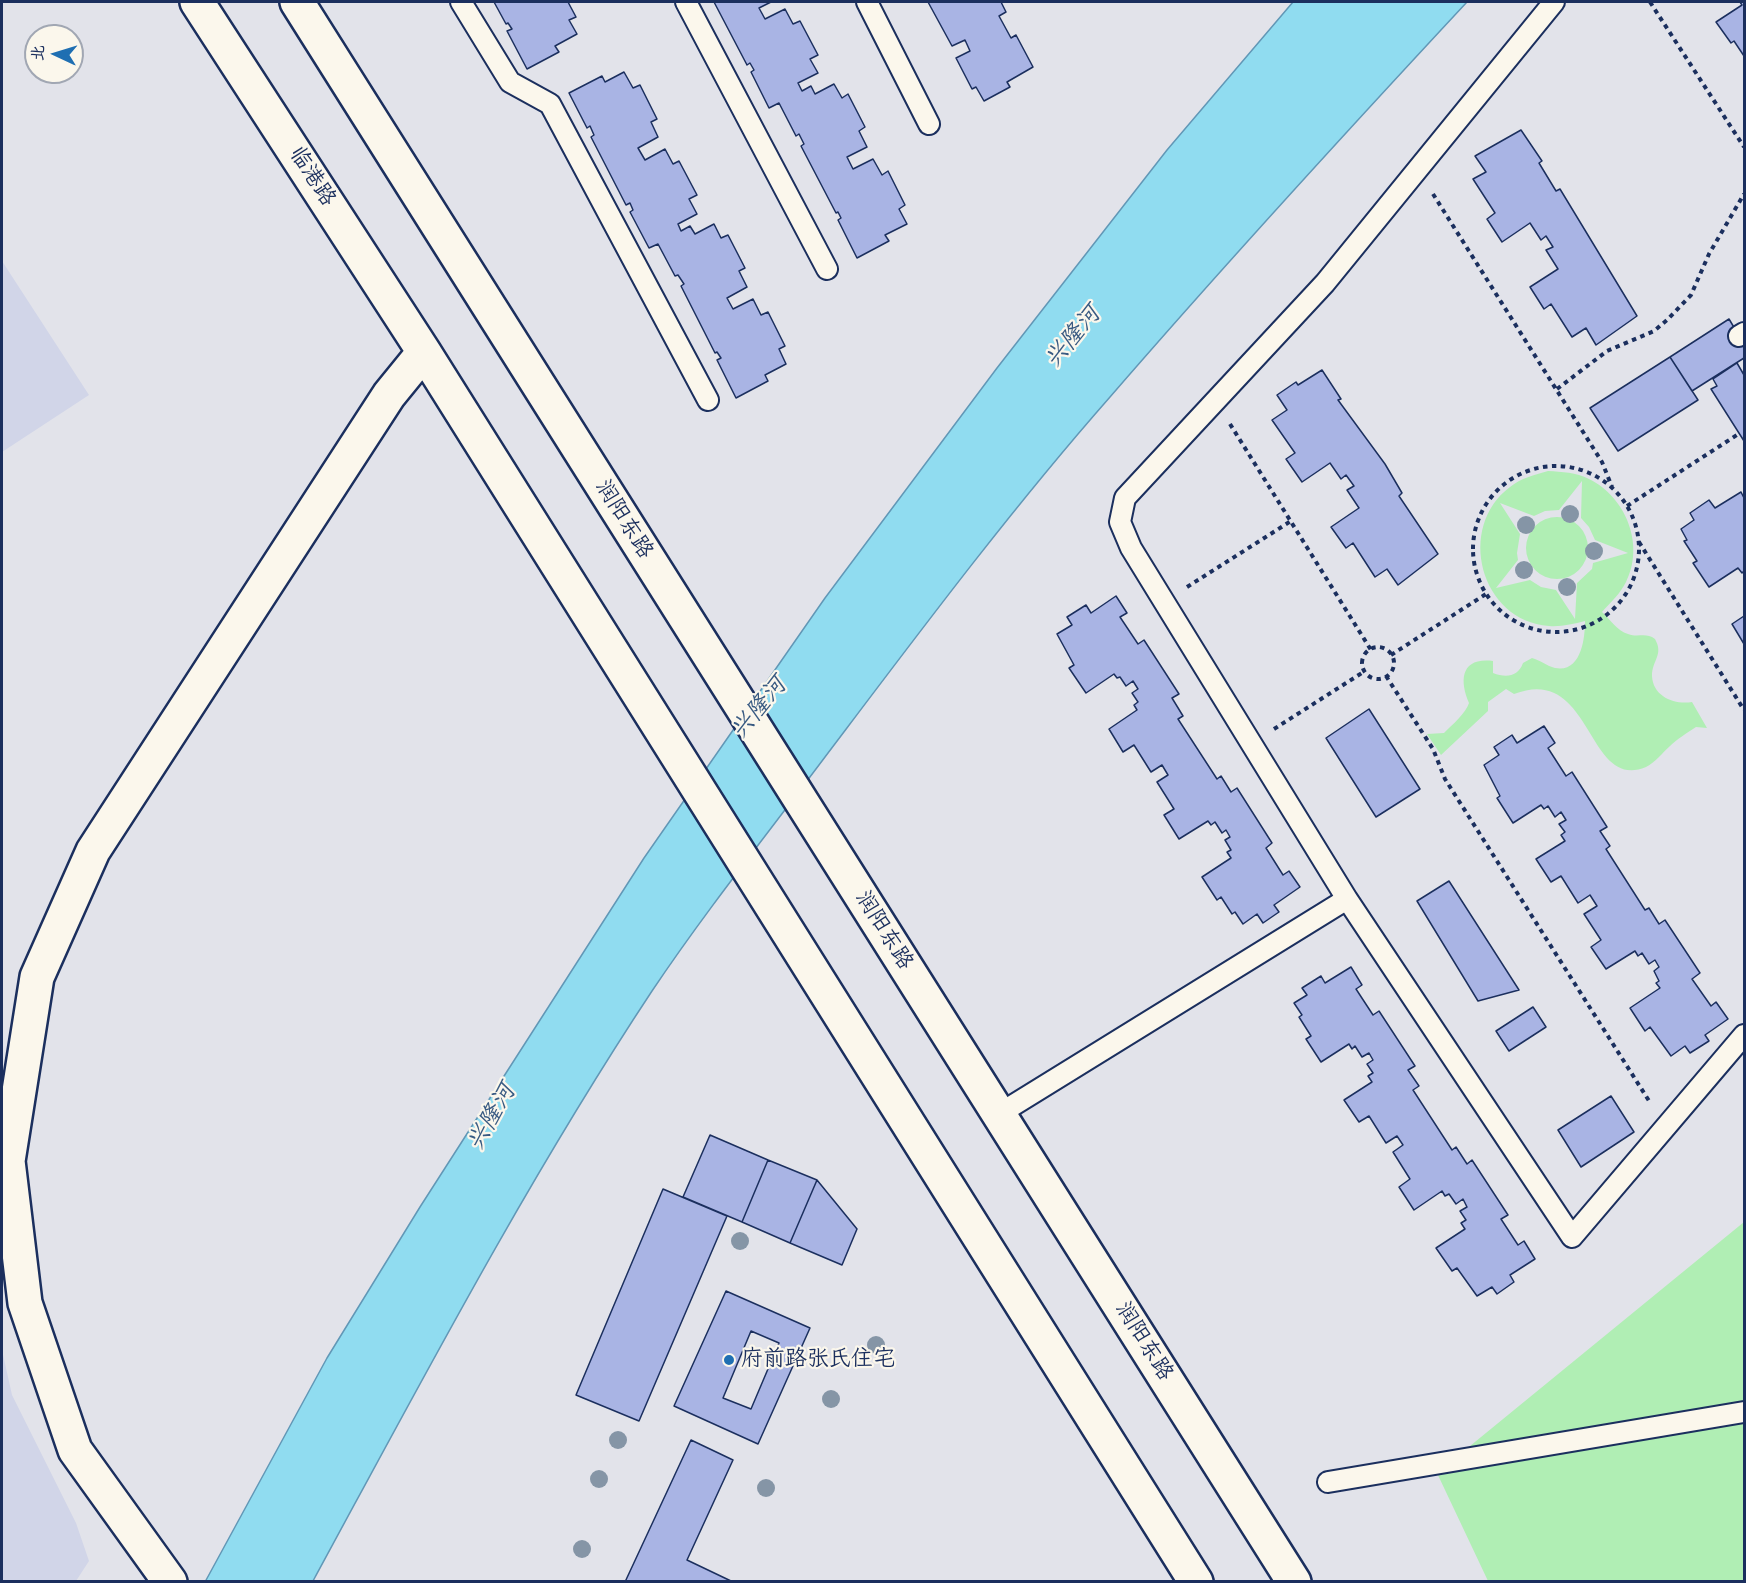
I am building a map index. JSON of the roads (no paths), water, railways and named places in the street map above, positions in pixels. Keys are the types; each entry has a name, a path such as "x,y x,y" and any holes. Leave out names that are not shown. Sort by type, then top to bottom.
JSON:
{"main road":[{"name":"临港路","path":"197,2 424,352"},
{"name":"润阳东路","path":"297,2 1294,1581"},
{"path":"170,1581 75,1450 25,1303 8,1161 37,977 93,851 389,395 424,352 1196,1581"}],"lane":[{"path":"461,2 510,82 549,104 708,400"},
{"path":"686,2 827,269"},
{"path":"867,2 929,124"},
{"path":"1554,2 1325,283 1125,498 1120,522 1131,548 1347,899 1572,1237 1744,1035"},
{"path":"999,1114 1347,899"},
{"path":"1328,1482 1744,1412"}],"water":[{"name":"兴隆河","path":"1293,2 1467,2 1242,247 1072,441 927,622 693,932 606,1062 518,1208 313,1581 205,1582 327,1358 420,1207 644,858 825,598 997,368 1167,150"}],"place":[{"name":"府前路张氏住宅","path":"729,1360"}]}
